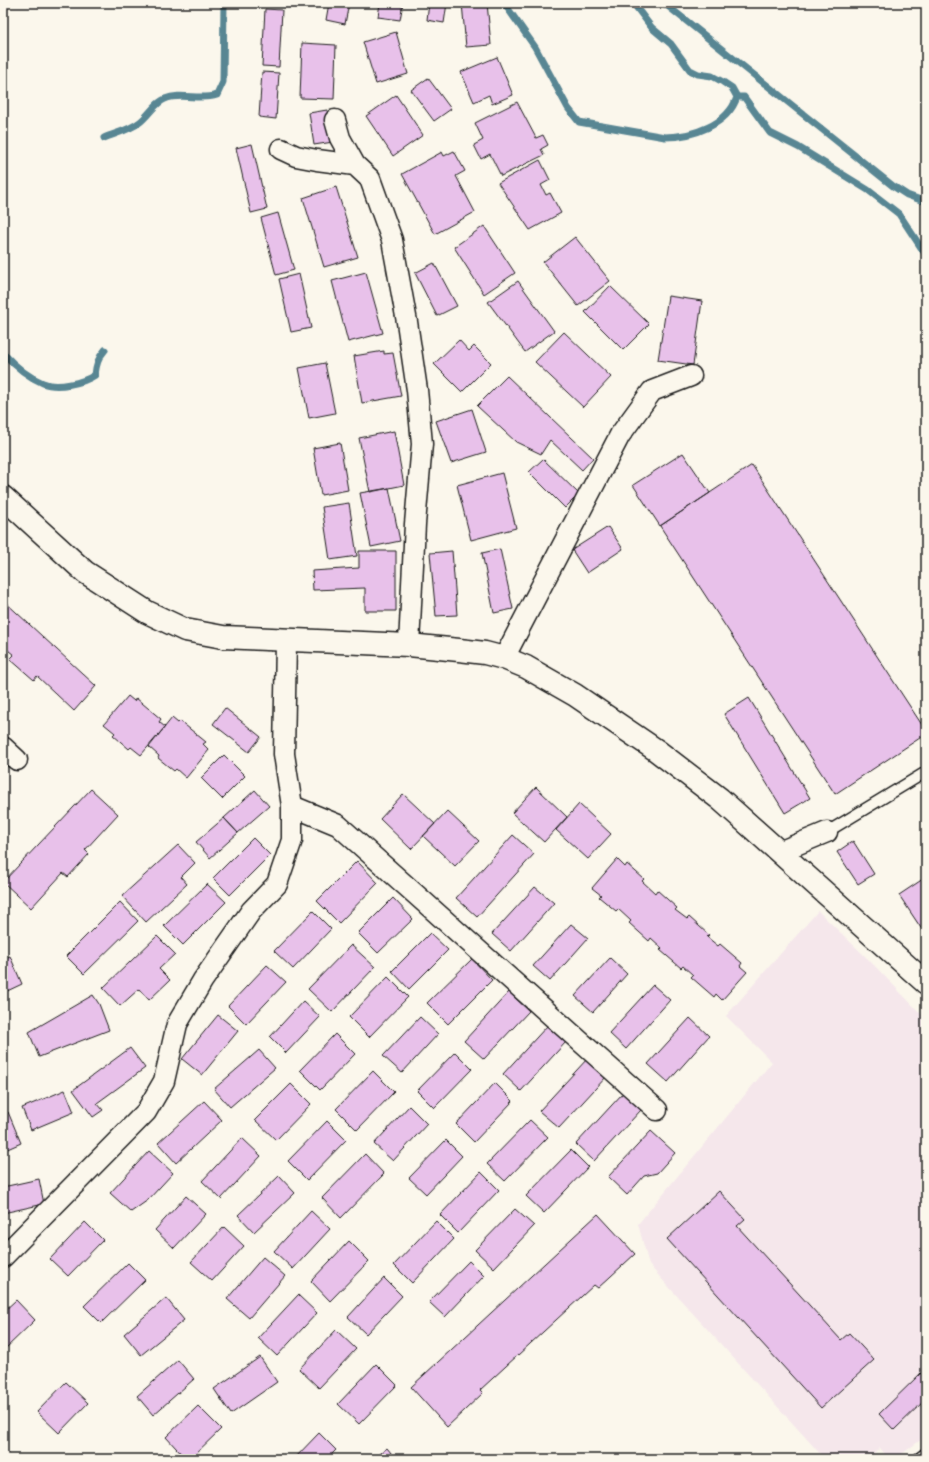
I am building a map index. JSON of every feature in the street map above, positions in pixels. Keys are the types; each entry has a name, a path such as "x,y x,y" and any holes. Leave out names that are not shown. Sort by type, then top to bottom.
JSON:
{"street":[{"path":"335,120 340,138 355,165 370,179 392,240 408,322 422,444 415,524 409,645"},
{"path":"281,149 303,157 355,165"},
{"path":"504,658 620,435 652,391 691,376"},
{"path":"3,497 85,572 147,612 185,630 223,637 409,645 485,653 504,658 526,667 575,695 656,750 720,799 926,983"},
{"path":"3,1257 146,1112 164,1081 177,1024 203,980 251,910 277,884 292,840 292,806 284,754 286,640"},
{"path":"292,806 338,825 657,1110"},
{"path":"780,852 827,832"}],"lane":[{"path":"827,832 926,772"},
{"path":"918,1459 926,1453"}],"shaded area":[{"path":"818,911 868,959 926,1019 926,1436 895,1459 889,1459 880,1448 867,1459 825,1459 649,1265 638,1224 772,1062 726,1016"}],"building":[{"path":"329,3 349,3 345,24 326,20"},
{"path":"380,3 403,3 400,20 378,17"},
{"path":"429,3 447,3 444,23 427,20"},
{"path":"462,3 487,3 491,45 466,47"},
{"path":"265,9 282,10 279,67 262,66"},
{"path":"396,32 408,74 376,84 363,42"},
{"path":"302,43 336,45 334,99 300,98"},
{"path":"497,57 513,95 492,104 489,95 474,102 461,72"},
{"path":"262,72 279,73 276,119 259,117"},
{"path":"428,78 451,109 434,121 411,90"},
{"path":"396,95 423,135 393,156 366,116"},
{"path":"517,102 536,138 543,135 548,145 541,149 544,155 501,176 490,154 481,159 474,145 483,140 475,123"},
{"path":"327,110 333,142 314,145 309,113"},
{"path":"252,144 267,209 251,213 236,148"},
{"path":"454,151 465,171 456,176 475,212 435,234 402,174 442,152 444,156"},
{"path":"540,160 550,180 541,185 546,195 550,193 561,213 530,230 498,183"},
{"path":"336,187 358,257 324,267 303,198"},
{"path":"278,213 294,270 276,275 261,218"},
{"path":"484,226 515,273 484,294 454,247"},
{"path":"575,237 610,281 578,306 543,262"},
{"path":"434,263 457,306 437,316 415,273"},
{"path":"366,272 383,333 348,342 332,281"},
{"path":"299,274 311,328 291,332 279,279"},
{"path":"518,281 554,331 525,352 488,302"},
{"path":"610,286 649,324 623,350 585,312"},
{"path":"668,296 702,301 693,365 658,360"},
{"path":"564,332 611,377 583,407 535,362"},
{"path":"459,340 469,351 474,346 491,363 462,392 434,364"},
{"path":"384,351 384,354 393,353 401,396 362,403 354,356"},
{"path":"325,363 335,413 309,418 299,368"},
{"path":"507,376 593,458 582,470 550,440 541,454 516,442 477,406"},
{"path":"472,409 486,452 451,463 436,421"},
{"path":"394,431 404,485 370,492 359,438"},
{"path":"340,443 348,490 321,495 313,448"},
{"path":"683,453 710,493 660,526 633,485"},
{"path":"543,459 579,494 565,508 529,472"},
{"path":"752,465 926,731 926,734 835,794 660,526"},
{"path":"502,473 516,528 471,540 457,485"},
{"path":"389,488 400,541 371,547 360,493"},
{"path":"349,503 357,556 330,560 322,507"},
{"path":"608,527 623,549 587,573 572,550"},
{"path":"500,549 513,609 494,613 482,553"},
{"path":"359,551 396,551 396,611 365,611 365,588 313,590 312,571 359,568"},
{"path":"452,551 457,615 436,616 430,553"},
{"path":"3,600 96,686 74,711 37,676 34,680 10,659 14,655 3,646"},
{"path":"128,696 134,701 136,698 161,719 159,722 165,727 141,755 131,747 129,749 113,735 115,733 104,724"},
{"path":"749,698 810,798 785,813 724,714"},
{"path":"225,708 261,737 249,752 213,724"},
{"path":"172,718 178,723 180,721 206,742 203,744 209,750 186,778 176,769 174,771 158,758 159,756 149,747"},
{"path":"224,755 245,776 222,799 201,778"},
{"path":"536,787 567,817 544,842 512,813"},
{"path":"91,789 118,814 85,850 89,854 68,877 63,873 31,908 3,882"},
{"path":"255,790 269,806 238,833 224,818"},
{"path":"403,794 435,824 411,849 380,819"},
{"path":"579,804 611,834 588,859 556,830"},
{"path":"447,811 479,841 455,866 423,836"},
{"path":"224,818 238,833 210,858 196,842"},
{"path":"513,835 534,854 477,917 456,898"},
{"path":"253,838 270,855 230,895 213,878"},
{"path":"853,841 874,874 858,884 837,852"},
{"path":"178,845 195,863 181,877 187,884 146,922 122,896"},
{"path":"617,859 625,867 627,864 644,879 642,881 655,893 657,890 677,908 675,910 687,919 689,917 709,935 707,937 718,946 720,944 742,963 740,966 747,972 722,1000 716,994 714,997 691,977 693,975 683,966 681,968 660,950 662,948 651,938 649,941 629,923 631,921 618,909 616,911 599,897 601,895 592,888"},
{"path":"357,861 378,883 339,923 317,901"},
{"path":"926,877 926,929 923,931 899,895"},
{"path":"207,884 226,902 183,945 164,926"},
{"path":"535,887 554,903 511,951 492,934"},
{"path":"393,898 413,919 378,953 358,933"},
{"path":"120,902 138,921 84,974 66,956"},
{"path":"313,911 331,929 293,969 274,951"},
{"path":"571,924 588,938 550,981 533,966"},
{"path":"430,933 448,950 409,989 392,971"},
{"path":"157,936 175,954 159,969 170,980 149,1000 139,989 120,1006 103,988"},
{"path":"351,945 375,967 332,1012 308,989"},
{"path":"10,956 22,984 3,993 3,959"},
{"path":"610,958 627,974 593,1012 575,996"},
{"path":"472,959 492,980 448,1024 427,1003"},
{"path":"267,965 286,982 246,1024 228,1006"},
{"path":"388,977 408,997 369,1037 349,1017"},
{"path":"653,985 670,1000 626,1049 609,1033"},
{"path":"509,992 529,1011 484,1059 464,1041"},
{"path":"93,995 99,1004 109,1030 39,1057 29,1032"},
{"path":"303,1001 320,1017 286,1053 270,1037"},
{"path":"218,1015 238,1031 202,1075 182,1059"},
{"path":"420,1017 438,1034 402,1073 383,1056"},
{"path":"690,1018 709,1036 668,1082 648,1064"},
{"path":"548,1025 566,1042 521,1091 503,1074"},
{"path":"335,1034 355,1054 320,1090 300,1070"},
{"path":"130,1048 145,1068 97,1103 103,1110 93,1117 73,1090"},
{"path":"259,1050 275,1068 230,1107 214,1089"},
{"path":"455,1052 472,1069 434,1108 417,1091"},
{"path":"588,1058 607,1076 559,1128 539,1111"},
{"path":"3,1066 8,1078 3,1080"},
{"path":"373,1071 394,1092 357,1130 336,1109"},
{"path":"495,1083 513,1101 474,1142 456,1124"},
{"path":"291,1084 311,1104 276,1140 255,1120"},
{"path":"65,1090 74,1112 31,1130 22,1108"},
{"path":"623,1093 641,1110 594,1161 576,1144"},
{"path":"204,1101 222,1120 176,1163 158,1143"},
{"path":"409,1106 427,1124 393,1161 374,1144"},
{"path":"8,1112 21,1143 3,1151 3,1114"},
{"path":"530,1120 548,1137 505,1181 487,1164"},
{"path":"327,1121 346,1140 307,1180 288,1161"},
{"path":"651,1131 675,1153 657,1173 644,1176 627,1195 608,1177"},
{"path":"242,1138 261,1156 221,1199 202,1181"},
{"path":"446,1140 462,1156 426,1194 409,1178"},
{"path":"571,1150 588,1167 544,1213 526,1196"},
{"path":"149,1151 173,1173 148,1200 131,1212 110,1193"},
{"path":"365,1154 384,1174 341,1218 322,1198"},
{"path":"481,1172 499,1190 458,1233 440,1215"},
{"path":"279,1176 295,1193 254,1232 238,1215"},
{"path":"39,1179 44,1204 3,1213 3,1187"},
{"path":"719,1191 745,1219 737,1226 841,1340 849,1333 874,1360 821,1408 667,1239"},
{"path":"186,1196 206,1214 174,1248 155,1230"},
{"path":"515,1209 534,1226 494,1268 475,1250"},
{"path":"311,1211 330,1229 293,1269 274,1251"},
{"path":"598,1214 635,1254 598,1288 594,1285 480,1390 483,1393 447,1427 411,1387"},
{"path":"436,1221 454,1239 412,1283 394,1265"},
{"path":"85,1222 103,1240 68,1276 50,1259"},
{"path":"224,1227 244,1246 212,1281 191,1262"},
{"path":"349,1241 369,1261 330,1301 311,1281"},
{"path":"263,1257 285,1276 249,1318 227,1299"},
{"path":"469,1261 484,1276 445,1317 429,1302"},
{"path":"128,1263 145,1280 101,1323 84,1306"},
{"path":"384,1278 402,1296 366,1334 348,1317"},
{"path":"298,1295 317,1313 277,1356 258,1338"},
{"path":"166,1298 184,1320 141,1355 124,1334"},
{"path":"16,1300 35,1320 4,1350 3,1312"},
{"path":"336,1330 356,1349 319,1388 299,1369"},
{"path":"260,1357 277,1382 231,1414 214,1389"},
{"path":"178,1360 194,1379 153,1415 137,1396"},
{"path":"376,1364 397,1385 359,1424 338,1404"},
{"path":"921,1373 926,1378 926,1399 894,1430 879,1414"},
{"path":"66,1382 88,1403 59,1433 37,1412"},
{"path":"198,1406 221,1429 190,1459 186,1459 166,1437"},
{"path":"319,1433 336,1450 327,1459 294,1459"},
{"path":"387,1448 396,1459 374,1459"}],"waterway":[{"path":"104,138 136,125 158,103 165,99 177,96 211,97 217,95 223,82 224,3"},
{"path":"504,3 535,47 568,108 579,122 665,137 686,135 708,128 717,122 726,115 737,97"},
{"path":"633,3 652,28 671,44 690,70 698,74 712,76 732,88 737,97 744,97 770,133 798,147 868,190 899,214 926,255"},
{"path":"664,3 893,186 907,195 926,202"},
{"path":"3,353 22,370 37,380 49,385 62,385 77,383 95,375 98,362 105,350"}]}
